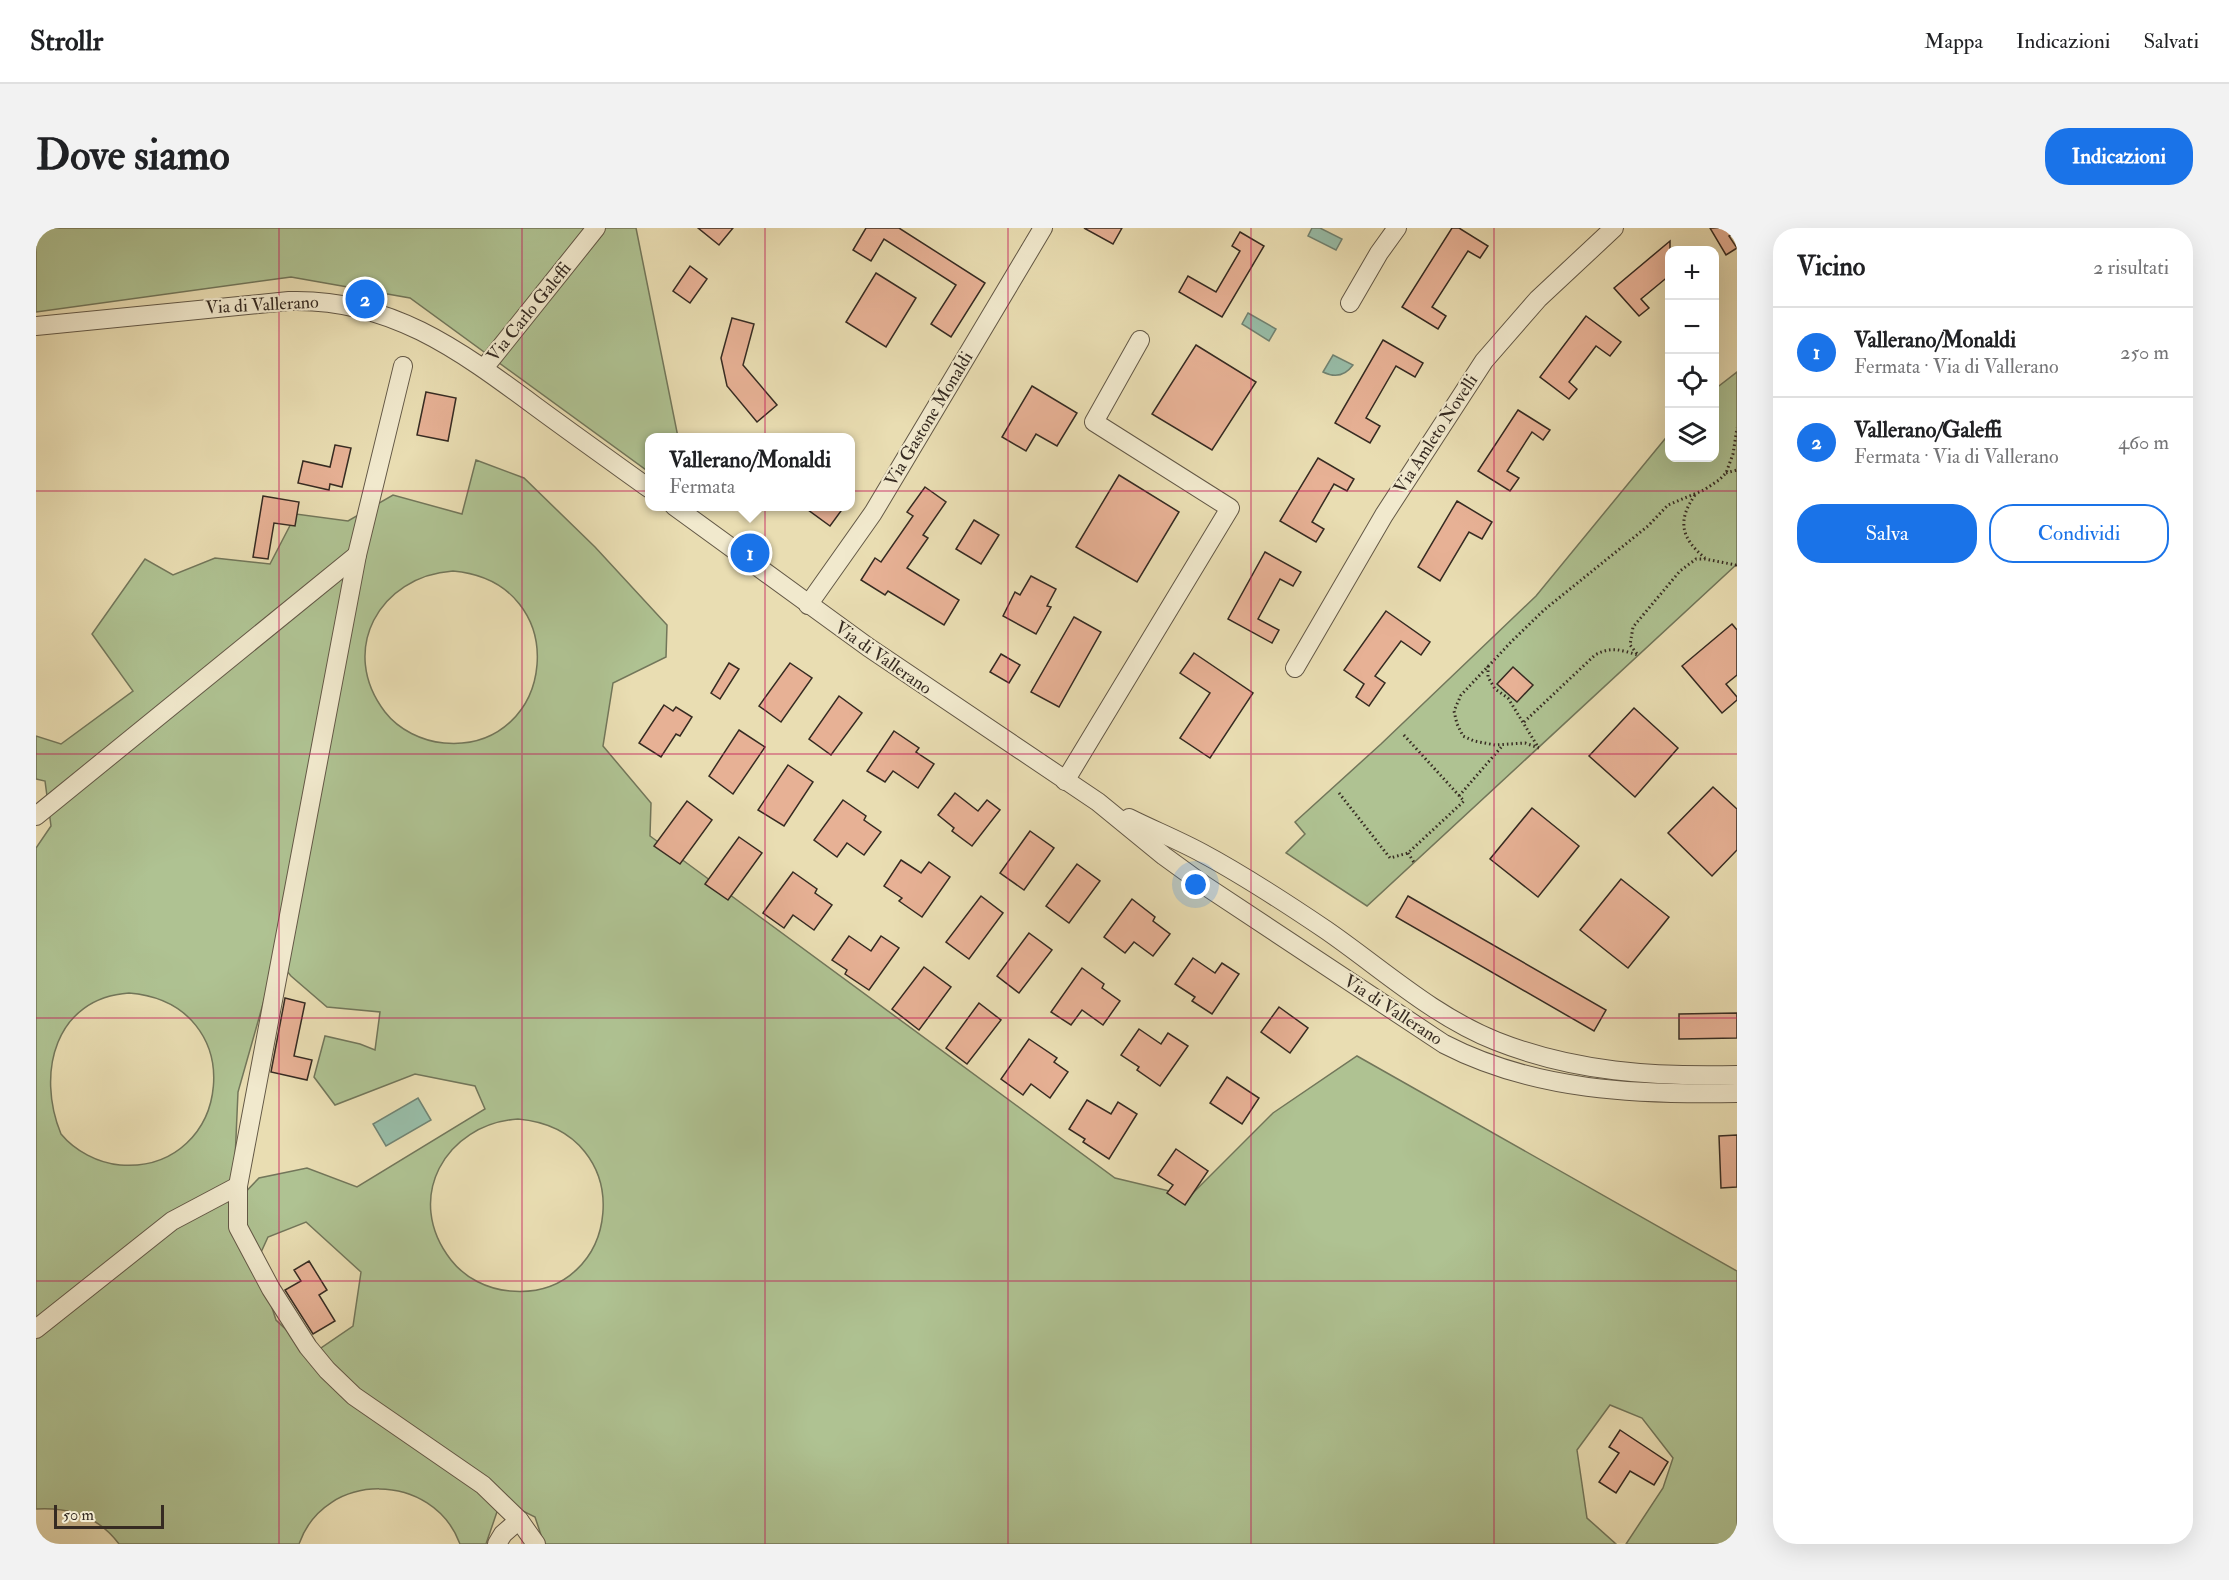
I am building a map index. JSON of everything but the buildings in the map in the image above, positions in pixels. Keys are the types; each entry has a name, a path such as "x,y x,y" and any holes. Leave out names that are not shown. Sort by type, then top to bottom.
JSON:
{"street":[{"name":"Via Carlo Galeffi","path":"484,368 596,228"},
{"name":"Via Gastone Monaldi","path":"808,605 873,513 1043,228"},
{"path":"1350,303 1379,253 1397,228"},
{"name":"Via Amleto Novelli","path":"1295,668 1384,515 1484,361 1538,299 1614,228"},
{"name":"Via di Vallerano","path":"36,326 298,300 326,301 368,309 411,324 437,338 484,368 645,485"},
{"path":"1065,781 1230,508 1094,422 1140,340"},
{"path":"403,366 357,555 238,1186 238,1227 271,1289 308,1347 327,1370 354,1395 483,1485 519,1520 536,1544"},
{"name":"Via di Vallerano","path":"679,511 808,605 1065,781 1098,802 1220,863 1325,929 1436,1008 1473,1031 1563,1063 1612,1071 1668,1076 1737,1075"},
{"path":"36,816 357,555"},
{"name":"Via di Vallerano","path":"1098,802 1164,856 1204,885 1425,1032 1460,1052 1515,1071 1583,1087 1652,1094 1737,1093"},
{"path":"36,1329 172,1221 238,1186"},
{"path":"497,1544 503,1534 519,1520"}],"path":[{"path":"1726,473 1733,454 1737,428"},
{"path":"1488,666 1488,677 1495,689 1508,698 1539,748 1525,743 1495,745 1474,741 1463,736 1456,724 1454,711 1461,695 1488,666 1544,610 1648,526 1668,505 1712,485 1726,473 1737,470"},
{"path":"1696,493 1686,508 1683,524 1692,547 1705,559"},
{"path":"1524,722 1595,655 1607,649 1618,649 1638,655 1630,645 1633,627 1680,571 1696,559 1736,565 1737,562"},
{"path":"1339,793 1390,858 1408,853 1464,801 1402,734"},
{"path":"1460,796 1504,744"},
{"path":"1408,853 1415,864"}],"shaded area":[{"path":"36,228 636,228 677,433 645,433 645,469 410,298 291,277 36,312"},
{"path":"1312,228 1320,228 1342,239 1336,250 1308,236"},
{"path":"1248,313 1276,329 1269,341 1242,324"},
{"path":"1333,355 1353,365 1347,372 1340,375 1323,372"},
{"path":"1737,372 1737,564 1367,906 1286,853 1305,834 1295,822 1381,744 1536,596 1665,439 1665,462 1719,462 1719,386"},
{"path":"476,460 524,478 595,547 667,625 666,657 613,683 603,746 651,803 650,836 1115,1178 1190,1196 1273,1113 1357,1056 1737,1271 1737,1544 1626,1544 1663,1488 1673,1458 1642,1418 1610,1405 1577,1450 1587,1518 1616,1544 544,1544 535,1517 501,1500 486,1544 460,1544 446,1520 427,1503 404,1492 379,1489 354,1492 331,1503 312,1520 299,1544 119,1544 102,1527 82,1516 60,1510 36,1509 36,848 51,826 45,781 36,779 36,736 61,744 133,691 92,634 145,559 173,575 215,558 270,564 296,514 348,521 393,495 462,514","holes":["453,571 493,582 519,604 534,633 537,665 529,696 510,722 482,739 444,743 427,740 397,724 385,712 371,689 365,665 366,642 374,620 387,602 405,587 427,576","276,958 291,976 327,1007 380,1012 375,1050 325,1036 314,1077 335,1105 415,1074 475,1086 485,1109 357,1187 307,1168 259,1178 233,1205 238,1092","129,993 169,1004 196,1025 210,1054 213,1086 205,1117 187,1143 158,1161 120,1165 103,1162 80,1151 61,1134 54,1111 51,1087 52,1064 58,1042 68,1024 84,1009 104,998","518,1119 558,1130 585,1152 600,1181 603,1213 595,1244 576,1270 548,1287 510,1291 477,1282 451,1260 437,1237 431,1213 432,1190 439,1168 452,1150 470,1135 492,1124","306,1222 361,1272 353,1326 312,1354 276,1320 257,1261 268,1237"]},
{"path":"418,1098 431,1120 386,1146 373,1124"}],"place":[{"name":"Vallerano/Galeffi","path":"365,299"},
{"name":"Vallerano/Monaldi","path":"750,553"}]}
